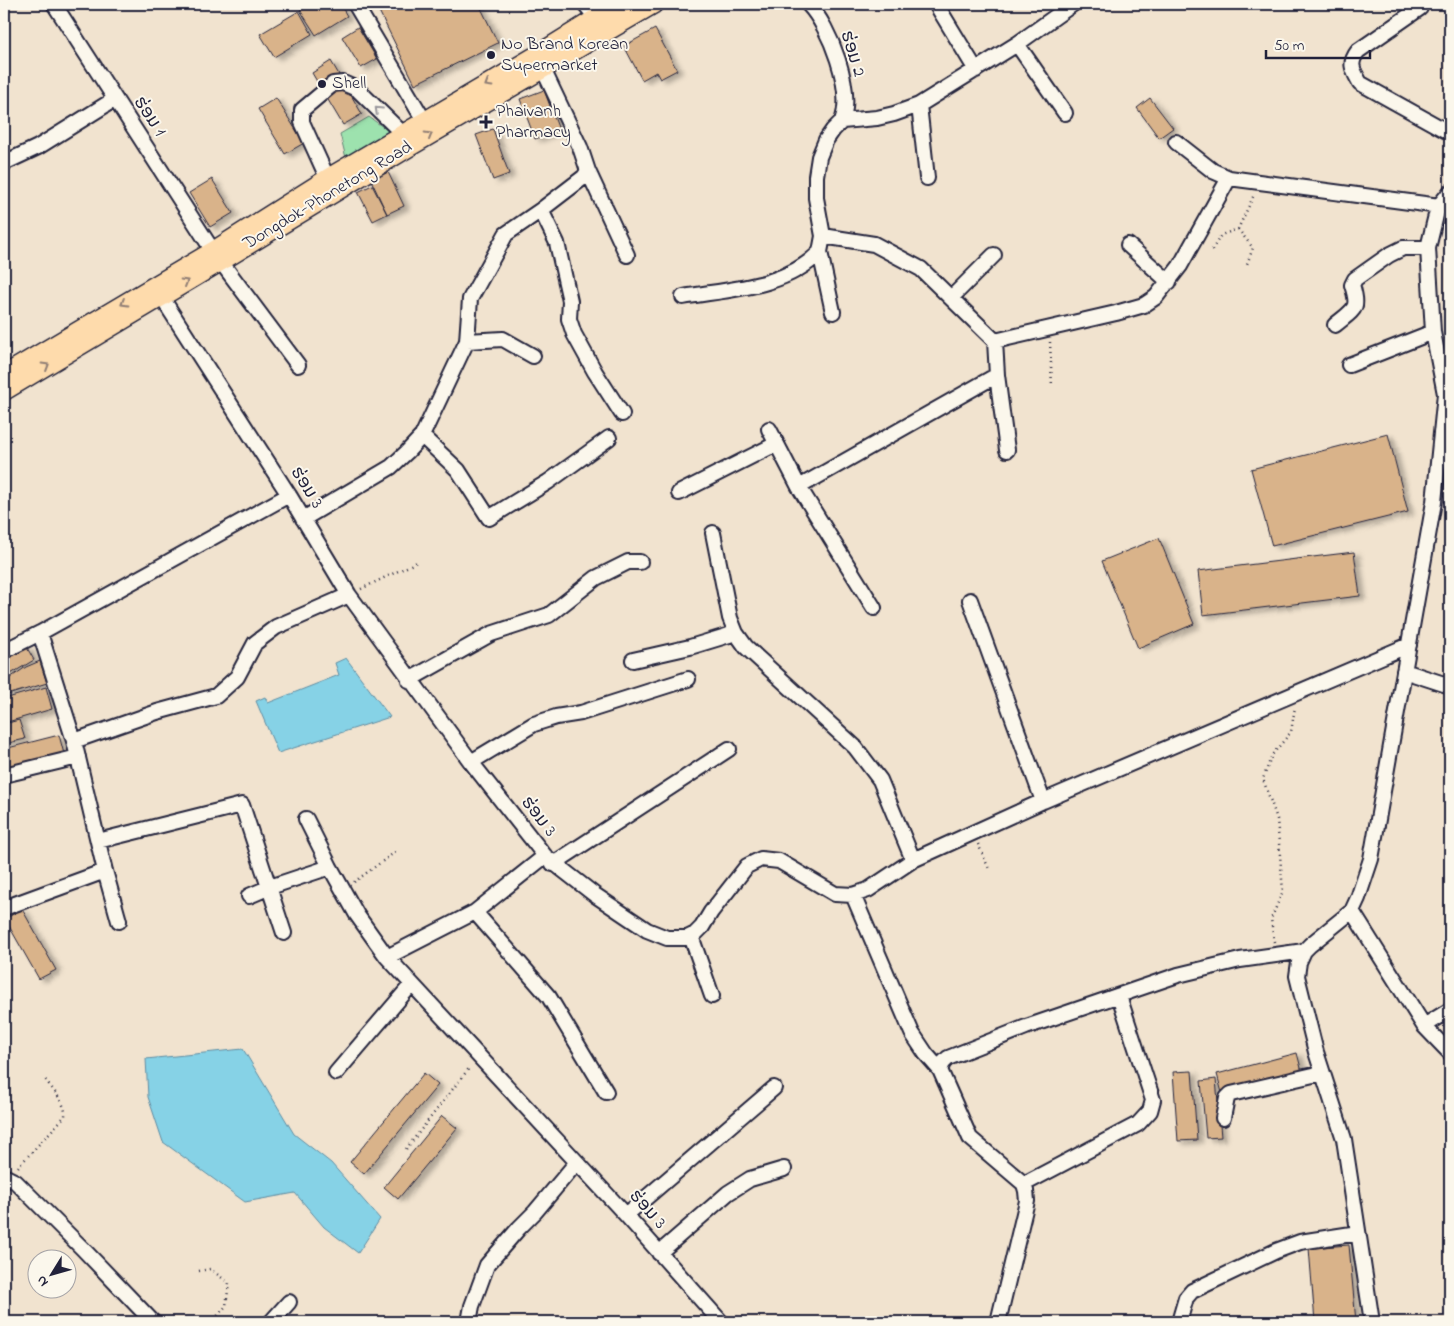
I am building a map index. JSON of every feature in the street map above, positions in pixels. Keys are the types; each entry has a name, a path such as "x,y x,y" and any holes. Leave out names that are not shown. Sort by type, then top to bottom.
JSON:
{"main road":[{"name":"Dongdok-Phonetong Road","path":"407,140 425,122 616,4"},
{"name":"Dongdok-Phonetong Road","path":"4,376 216,257 407,140 543,69 654,4"},
{"name":"Dongdok-Phonetong Road","path":"4,391 157,291"}],"street":[{"name":"ຮ່ອມ 1","path":"54,4 216,257 298,365"},
{"path":"355,4 425,122"},
{"path":"585,4 596,18"},
{"name":"ຮ່ອມ 2","path":"808,4 827,33 842,72 846,104 846,112 842,121"},
{"path":"936,4 976,70"},
{"path":"833,312 820,252 823,236 816,198 816,176 819,157 826,140 842,121 877,118 919,105 1017,44 1073,4"},
{"path":"1420,8 1358,51 1353,58 1352,69 1360,83 1450,133"},
{"path":"1017,44 1064,113"},
{"path":"543,69 580,147 588,171 627,255"},
{"path":"331,185 302,122 302,110 333,84 343,83 357,89 407,140"},
{"path":"4,162 38,146 115,99"},
{"path":"919,105 927,178"},
{"path":"1176,142 1213,171 1229,178 1444,207"},
{"path":"304,519 391,467 422,436 467,341 470,299 506,234 584,177 588,171"},
{"path":"995,341 1116,314 1144,305 1156,297 1180,266 1229,178"},
{"path":"1372,1322 1344,1139 1322,1073 1297,976 1299,962 1304,951 1310,944 1352,911 1371,859 1434,502 1445,394 1433,332 1428,248 1450,192"},
{"path":"541,210 557,243 570,301 569,319 574,334 595,372 622,414"},
{"path":"823,236 874,244 921,269 995,341 996,375 1007,450"},
{"path":"1128,245 1169,282"},
{"path":"1335,325 1351,312 1356,305 1352,284 1355,279 1389,255 1403,248 1428,248"},
{"path":"683,297 768,283 795,272 820,252"},
{"path":"951,298 994,256"},
{"name":"ຮ່ອມ 3","path":"157,291 289,495 348,595 471,762 549,860 475,912 387,956 626,1215 721,1322"},
{"path":"1349,364 1433,332"},
{"path":"467,341 503,339 533,356"},
{"path":"799,487 996,375"},
{"path":"769,429 799,487 874,608"},
{"path":"422,436 458,470 489,518 548,482 608,438"},
{"path":"679,492 776,444"},
{"path":"4,651 289,495"},
{"path":"713,533 730,618 736,633 746,647 855,747 880,780 913,860"},
{"path":"410,680 491,634 549,615 596,578 628,562 640,562"},
{"path":"74,742 157,712 216,696 237,677 255,643 276,628 348,595"},
{"path":"970,600 1042,801"},
{"path":"40,633 74,742 120,921"},
{"path":"633,660 690,647 736,633"},
{"path":"729,749 549,860 648,930 667,938 677,939 691,936 702,927 711,912 748,866 761,859 779,861 835,894 852,895 868,890 913,860 1042,801 1409,645"},
{"path":"1404,671 1450,686"},
{"path":"471,762 534,724 556,716 581,713 688,679"},
{"path":"4,775 78,757"},
{"path":"98,841 242,805 284,933"},
{"path":"306,819 357,916 387,956"},
{"path":"249,896 330,867"},
{"path":"4,908 106,871"},
{"path":"852,895 912,1034 940,1070 970,1138 1024,1184 1027,1201 998,1322"},
{"path":"1352,911 1424,1026 1450,1053"},
{"path":"475,912 549,997 606,1092"},
{"path":"691,936 712,996"},
{"path":"940,1070 948,1058 1026,1027 1178,975 1240,960 1304,951"},
{"path":"336,1072 412,984"},
{"path":"1024,1184 1138,1124 1150,1111 1153,1100 1119,996"},
{"path":"1424,1026 1450,1010"},
{"path":"1223,1118 1227,1098 1231,1094 1322,1073"},
{"path":"626,1215 774,1088"},
{"path":"472,1322 472,1306 486,1265 535,1212 577,1162"},
{"path":"659,1253 728,1193 750,1179 784,1169"},
{"path":"6,1176 16,1182 152,1322"},
{"path":"1180,1322 1186,1298 1192,1291 1276,1251 1300,1242 1358,1233"},
{"path":"270,1322 289,1302"}],"path":[{"path":"1212,250 1221,235 1238,229 1260,182"},
{"path":"1238,229 1253,248 1247,264"},
{"path":"1050,328 1052,387"},
{"path":"348,595 384,576 419,561"},
{"path":"1276,955 1271,919 1283,891 1277,818 1263,779 1272,755 1291,732 1297,693"},
{"path":"973,833 989,869"},
{"path":"343,891 398,850"},
{"path":"406,1150 479,1056"},
{"path":"6,1176 65,1116 66,1113 63,1105 45,1079"},
{"path":"199,1271 210,1269 229,1283 226,1306 212,1322"}],"green space":[{"path":"369,117 390,132 346,158 340,134"}],"water":[{"path":"346,658 390,717 278,753 256,701 265,697 268,703 339,675 335,663"},
{"path":"243,1049 294,1134 331,1163 380,1219 358,1253 324,1227 295,1193 245,1202 163,1142 148,1097 146,1059"}],"building":[{"path":"310,4 340,4 347,16 316,35 300,10"},
{"path":"383,4 479,4 498,43 415,84 377,7"},
{"path":"299,11 312,34 274,57 260,34"},
{"path":"358,27 377,59 361,68 342,37"},
{"path":"655,29 677,70 660,79 656,72 642,80 624,46"},
{"path":"331,61 362,114 343,125 312,73"},
{"path":"544,90 559,130 535,139 520,99"},
{"path":"276,98 304,143 285,154 258,109"},
{"path":"1150,98 1173,128 1159,138 1137,108"},
{"path":"493,129 509,174 493,180 476,135"},
{"path":"388,172 404,206 387,214 371,180"},
{"path":"212,179 233,213 210,227 189,193"},
{"path":"372,185 387,214 373,221 358,192"},
{"path":"1388,434 1408,512 1272,546 1251,469"},
{"path":"1159,538 1194,624 1138,648 1102,561"},
{"path":"1354,552 1360,596 1203,615 1198,571"},
{"path":"26,646 34,660 4,678 4,659"},
{"path":"40,661 47,683 4,696 4,682 26,667"},
{"path":"46,687 52,709 4,723 4,699"},
{"path":"19,720 25,739 4,744 4,724"},
{"path":"59,735 64,754 4,769 4,749"},
{"path":"22,909 56,970 39,979 5,919"},
{"path":"1297,1053 1302,1072 1222,1093 1217,1074"},
{"path":"1192,1071 1197,1140 1178,1141 1173,1072"},
{"path":"424,1073 438,1085 364,1174 350,1162"},
{"path":"1216,1079 1221,1137 1206,1138 1201,1081"},
{"path":"442,1116 457,1128 398,1199 384,1187"},
{"path":"1349,1245 1356,1322 1315,1322 1309,1248"}],"place":[{"name":"No Brand Korean Supermarket","path":"491,55"},
{"name":"Shell","path":"322,84"},
{"name":"Phaivanh Pharmacy","path":"486,122"}]}
